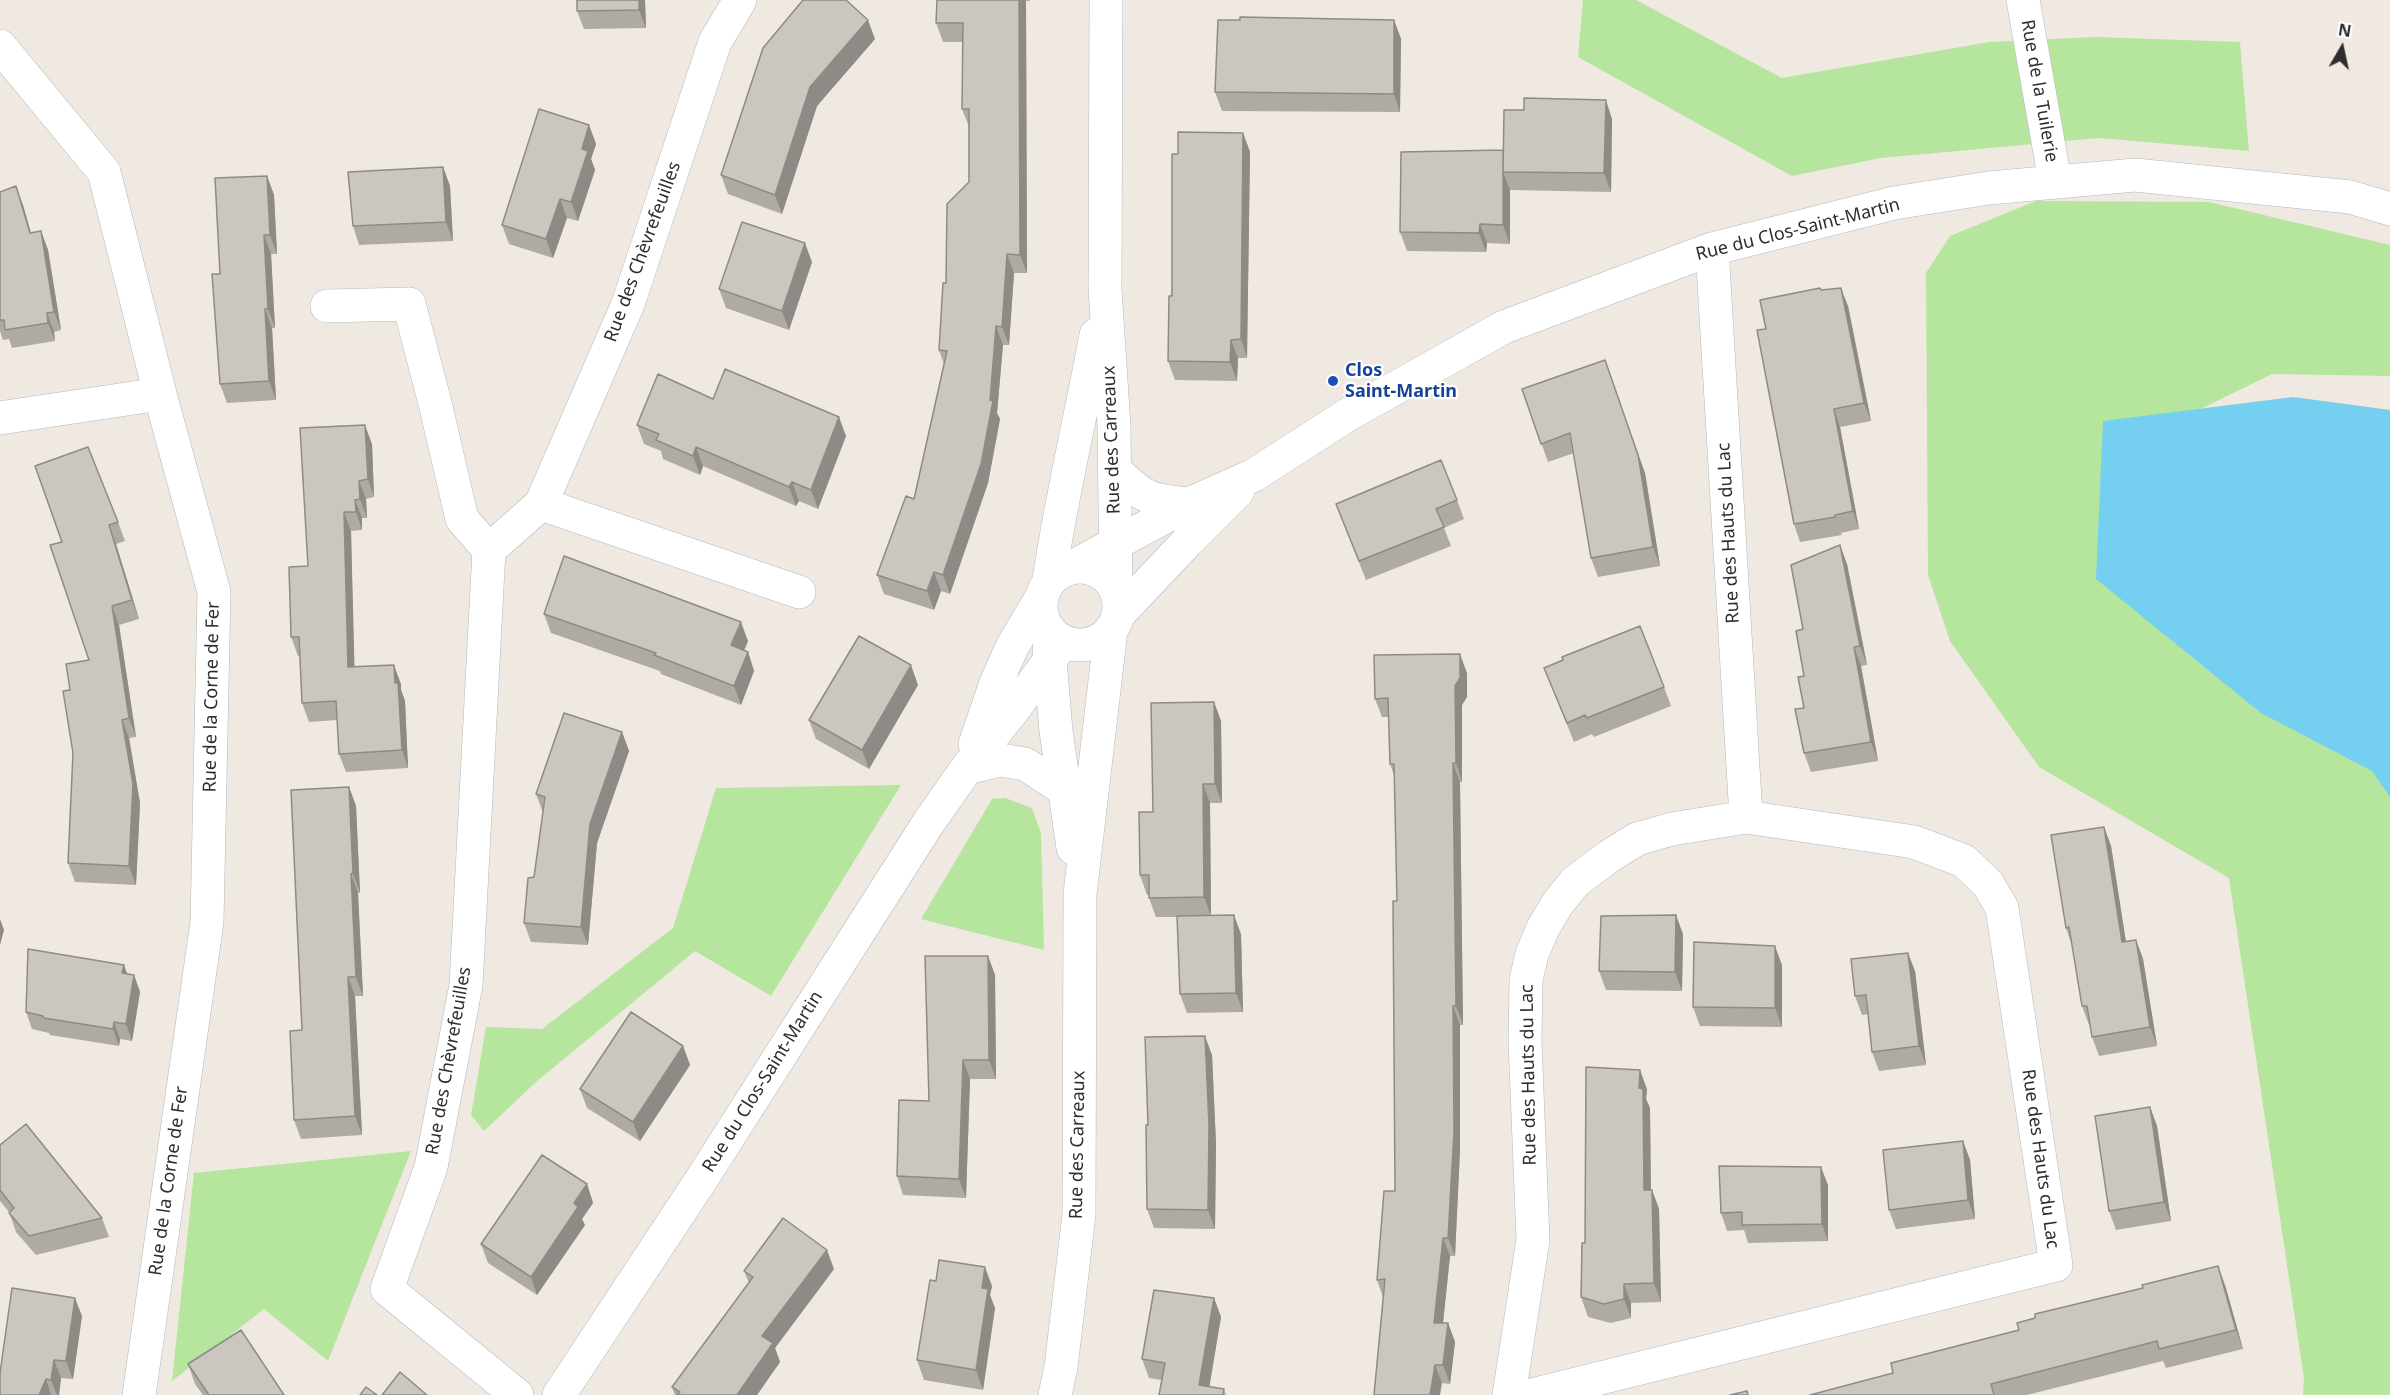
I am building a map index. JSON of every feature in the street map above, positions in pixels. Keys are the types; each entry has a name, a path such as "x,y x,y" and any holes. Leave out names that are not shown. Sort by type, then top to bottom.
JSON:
{"street":[{"name":"Rue des Chèvrefeuilles","path":"517,1395 387,1289 431,1167 465,985 489,550 541,504 628,304 715,42 740,0"},
{"name":"Rue des Carreaux","path":"1054,1395 1061,1367 1079,1214 1080,894 1115,612 1116,471 1105,289 1106,0"},
{"name":"Rue de la Tuilerie","path":"2024,0 2055,181"},
{"name":"Rue de la Corne de Fer","path":"0,46 104,172 160,394 214,592 207,922 139,1395"},
{"name":"Rue du Clos-Saint-Martin","path":"967,768 1008,656 1053,613 1115,544 1189,504 1254,475 1349,414 1504,327 1712,249 1894,203 1989,188 2135,175 2350,197 2390,209"},
{"name":"Rue des Hauts du Lac","path":"1712,249 1746,816"},
{"name":"Rue des Carreaux","path":"1080,894 1056,731 1053,613 1057,526 1105,289"},
{"path":"327,306 409,304 462,519 489,550"},
{"path":"0,418 160,394"},
{"path":"1116,471 1137,491 1155,501 1189,504"},
{"name":"Rue du Clos-Saint-Martin","path":"1053,613 1076,646 1089,645 1115,612 1254,475"},
{"path":"541,504 799,592"},
{"path":"1053,613 1085,567 1098,571 1109,579 1115,612"},
{"name":"Rue du Clos-Saint-Martin","path":"559,1395 709,1167 929,822 967,768 1014,709 1053,613"},
{"path":"967,768 1000,760 1025,764 1065,790"},
{"name":"Rue des Hauts du Lac","path":"1509,1395 1533,1240 1525,1041 1526,980 1532,954 1543,928 1558,903 1575,882 1637,839 1746,816 1914,842 1964,861 1988,884 2002,908 2055,1265 1532,1395"}],"green space":[{"path":"1583,0 1636,0 1782,78 1989,42 2096,37 2240,42 2249,151 2099,138 1881,158 1792,176 1578,57"},
{"path":"2036,201 2209,202 2390,245 2390,376 2272,374 2139,439 2390,755 2390,1395 2303,1395 2304,1378 2229,878 2039,767 1950,641 1928,575 1926,273 1950,236"},
{"path":"901,785 771,996 695,951 536,1082 484,1131 471,1115 486,1027 542,1029 673,928 716,788"},
{"path":"1005,798 1032,808 1041,833 1044,950 921,919 992,799"},
{"path":"411,1151 328,1361 264,1309 172,1381 194,1173"}],"water":[{"path":"2293,397 2390,410 2390,797 2372,771 2261,713 2096,579 2103,421"}],"building":[{"path":"577,0 639,0 639,10 577,11"},
{"path":"803,0 846,0 868,20 810,87 775,195 721,175 763,48"},
{"path":"937,0 1019,0 1020,255 1007,254 1002,327 996,326 990,400 993,401 981,464 943,575 934,572 927,591 877,575 906,496 914,499 947,351 939,350 943,283 946,283 947,204 969,182 969,109 962,109 963,23 936,23"},
{"path":"1240,17 1394,20 1394,94 1215,92 1218,20 1240,20"},
{"path":"1524,98 1606,100 1604,173 1503,172 1504,110 1524,110"},
{"path":"539,109 589,125 582,149 588,151 571,202 560,199 546,239 502,225"},
{"path":"1178,132 1243,133 1241,339 1231,340 1230,362 1168,361 1169,296 1172,296 1172,154 1178,154"},
{"path":"1503,150 1503,225 1480,224 1479,233 1400,232 1401,152"},
{"path":"443,167 446,222 353,226 348,172"},
{"path":"267,176 270,235 264,235 269,381 220,384 212,274 220,274 215,178"},
{"path":"16,186 30,233 41,231 54,312 47,313 48,323 5,330 4,320 0,320 0,192"},
{"path":"742,222 805,243 782,311 719,289"},
{"path":"1820,288 1821,290 1841,288 1864,403 1834,409 1853,511 1835,515 1835,517 1794,524 1757,330 1766,329 1760,300"},
{"path":"1605,360 1638,455 1653,547 1591,558 1570,433 1541,444 1522,389"},
{"path":"725,369 839,417 811,490 792,482 789,487 696,447 693,456 656,440 659,434 637,425 658,374 713,399"},
{"path":"365,425 368,479 359,481 360,499 355,500 356,512 344,512 348,667 394,665 395,683 398,683 402,750 339,754 336,701 302,703 299,637 291,637 289,567 308,566 300,428"},
{"path":"88,447 118,522 109,525 132,600 112,606 129,718 122,720 133,784 129,866 68,863 73,753 63,691 70,690 66,664 89,660 50,545 62,542 35,466"},
{"path":"1441,460 1457,500 1436,509 1444,527 1359,561 1336,504"},
{"path":"1840,545 1860,646 1854,647 1871,742 1804,753 1795,709 1804,708 1798,677 1804,676 1796,631 1803,629 1791,565"},
{"path":"564,556 741,622 731,645 748,652 734,686 654,655 656,653 544,614"},
{"path":"1640,626 1664,687 1587,718 1585,715 1567,723 1544,668 1563,660 1562,657"},
{"path":"859,636 911,665 862,750 809,720"},
{"path":"1460,654 1460,678 1455,686 1456,763 1453,763 1456,1006 1453,1006 1454,1131 1448,1238 1443,1238 1434,1323 1448,1323 1443,1365 1435,1365 1430,1395 1374,1395 1385,1279 1377,1280 1384,1191 1395,1191 1393,901 1397,901 1394,764 1390,764 1388,698 1375,699 1374,655"},
{"path":"1214,702 1215,784 1203,784 1204,897 1149,898 1149,875 1140,875 1139,812 1153,812 1151,703"},
{"path":"564,713 622,732 590,824 581,927 524,923 528,878 534,877 545,797 536,794"},
{"path":"349,787 356,977 348,977 355,1116 294,1120 290,1031 302,1030 291,790"},
{"path":"2104,827 2122,942 2136,940 2150,1027 2092,1037 2087,1006 2082,1006 2069,927 2066,928 2051,835"},
{"path":"1234,915 1236,993 1180,994 1177,916"},
{"path":"1676,915 1675,972 1599,971 1601,916"},
{"path":"1694,942 1775,946 1775,1008 1693,1007"},
{"path":"28,949 124,965 122,973 134,975 126,1024 114,1022 113,1029 44,1018 26,1012"},
{"path":"1908,953 1919,1046 1872,1052 1866,995 1855,996 1851,959"},
{"path":"925,956 988,956 989,1060 963,1060 959,1179 897,1176 899,1100 929,1101"},
{"path":"631,1012 683,1046 633,1122 580,1089"},
{"path":"1205,1036 1209,1125 1208,1210 1147,1209 1146,1125 1148,1125 1145,1037"},
{"path":"1586,1067 1640,1070 1639,1088 1643,1089 1644,1190 1652,1190 1654,1283 1624,1284 1624,1299 1604,1304 1581,1297 1582,1243 1585,1243"},
{"path":"2150,1107 2164,1202 2109,1211 2095,1116"},
{"path":"26,1124 102,1218 29,1236 9,1213 14,1208 0,1190 0,1145"},
{"path":"1963,1141 1968,1200 1889,1210 1883,1150"},
{"path":"542,1155 587,1184 574,1203 578,1207 531,1277 481,1244"},
{"path":"1719,1166 1821,1167 1822,1224 1742,1225 1742,1212 1721,1213"},
{"path":"783,1218 827,1250 762,1336 773,1343 737,1395 677,1395 680,1392 672,1387 753,1277 744,1271"},
{"path":"939,1260 985,1267 982,1288 988,1289 976,1370 917,1360 930,1280 936,1281"},
{"path":"2218,1266 2236,1330 2159,1349 2157,1341 1991,1384 1994,1395 1810,1395 1893,1373 1891,1363 2019,1330 2017,1323 2035,1318 2035,1314 2143,1288 2142,1285"},
{"path":"12,1288 75,1298 66,1361 54,1360 51,1380 46,1379 39,1395 0,1395 0,1373"},
{"path":"1154,1290 1214,1298 1199,1385 1224,1389 1223,1395 1159,1395 1165,1363 1142,1359"},
{"path":"241,1330 284,1395 209,1395 188,1364"},
{"path":"400,1372 427,1395 382,1395"},
{"path":"366,1387 377,1395 360,1395"},
{"path":"1747,1391 1748,1395 1730,1395"}],"place":[{"name":"Clos Saint-Martin","path":"1333,381"}]}
